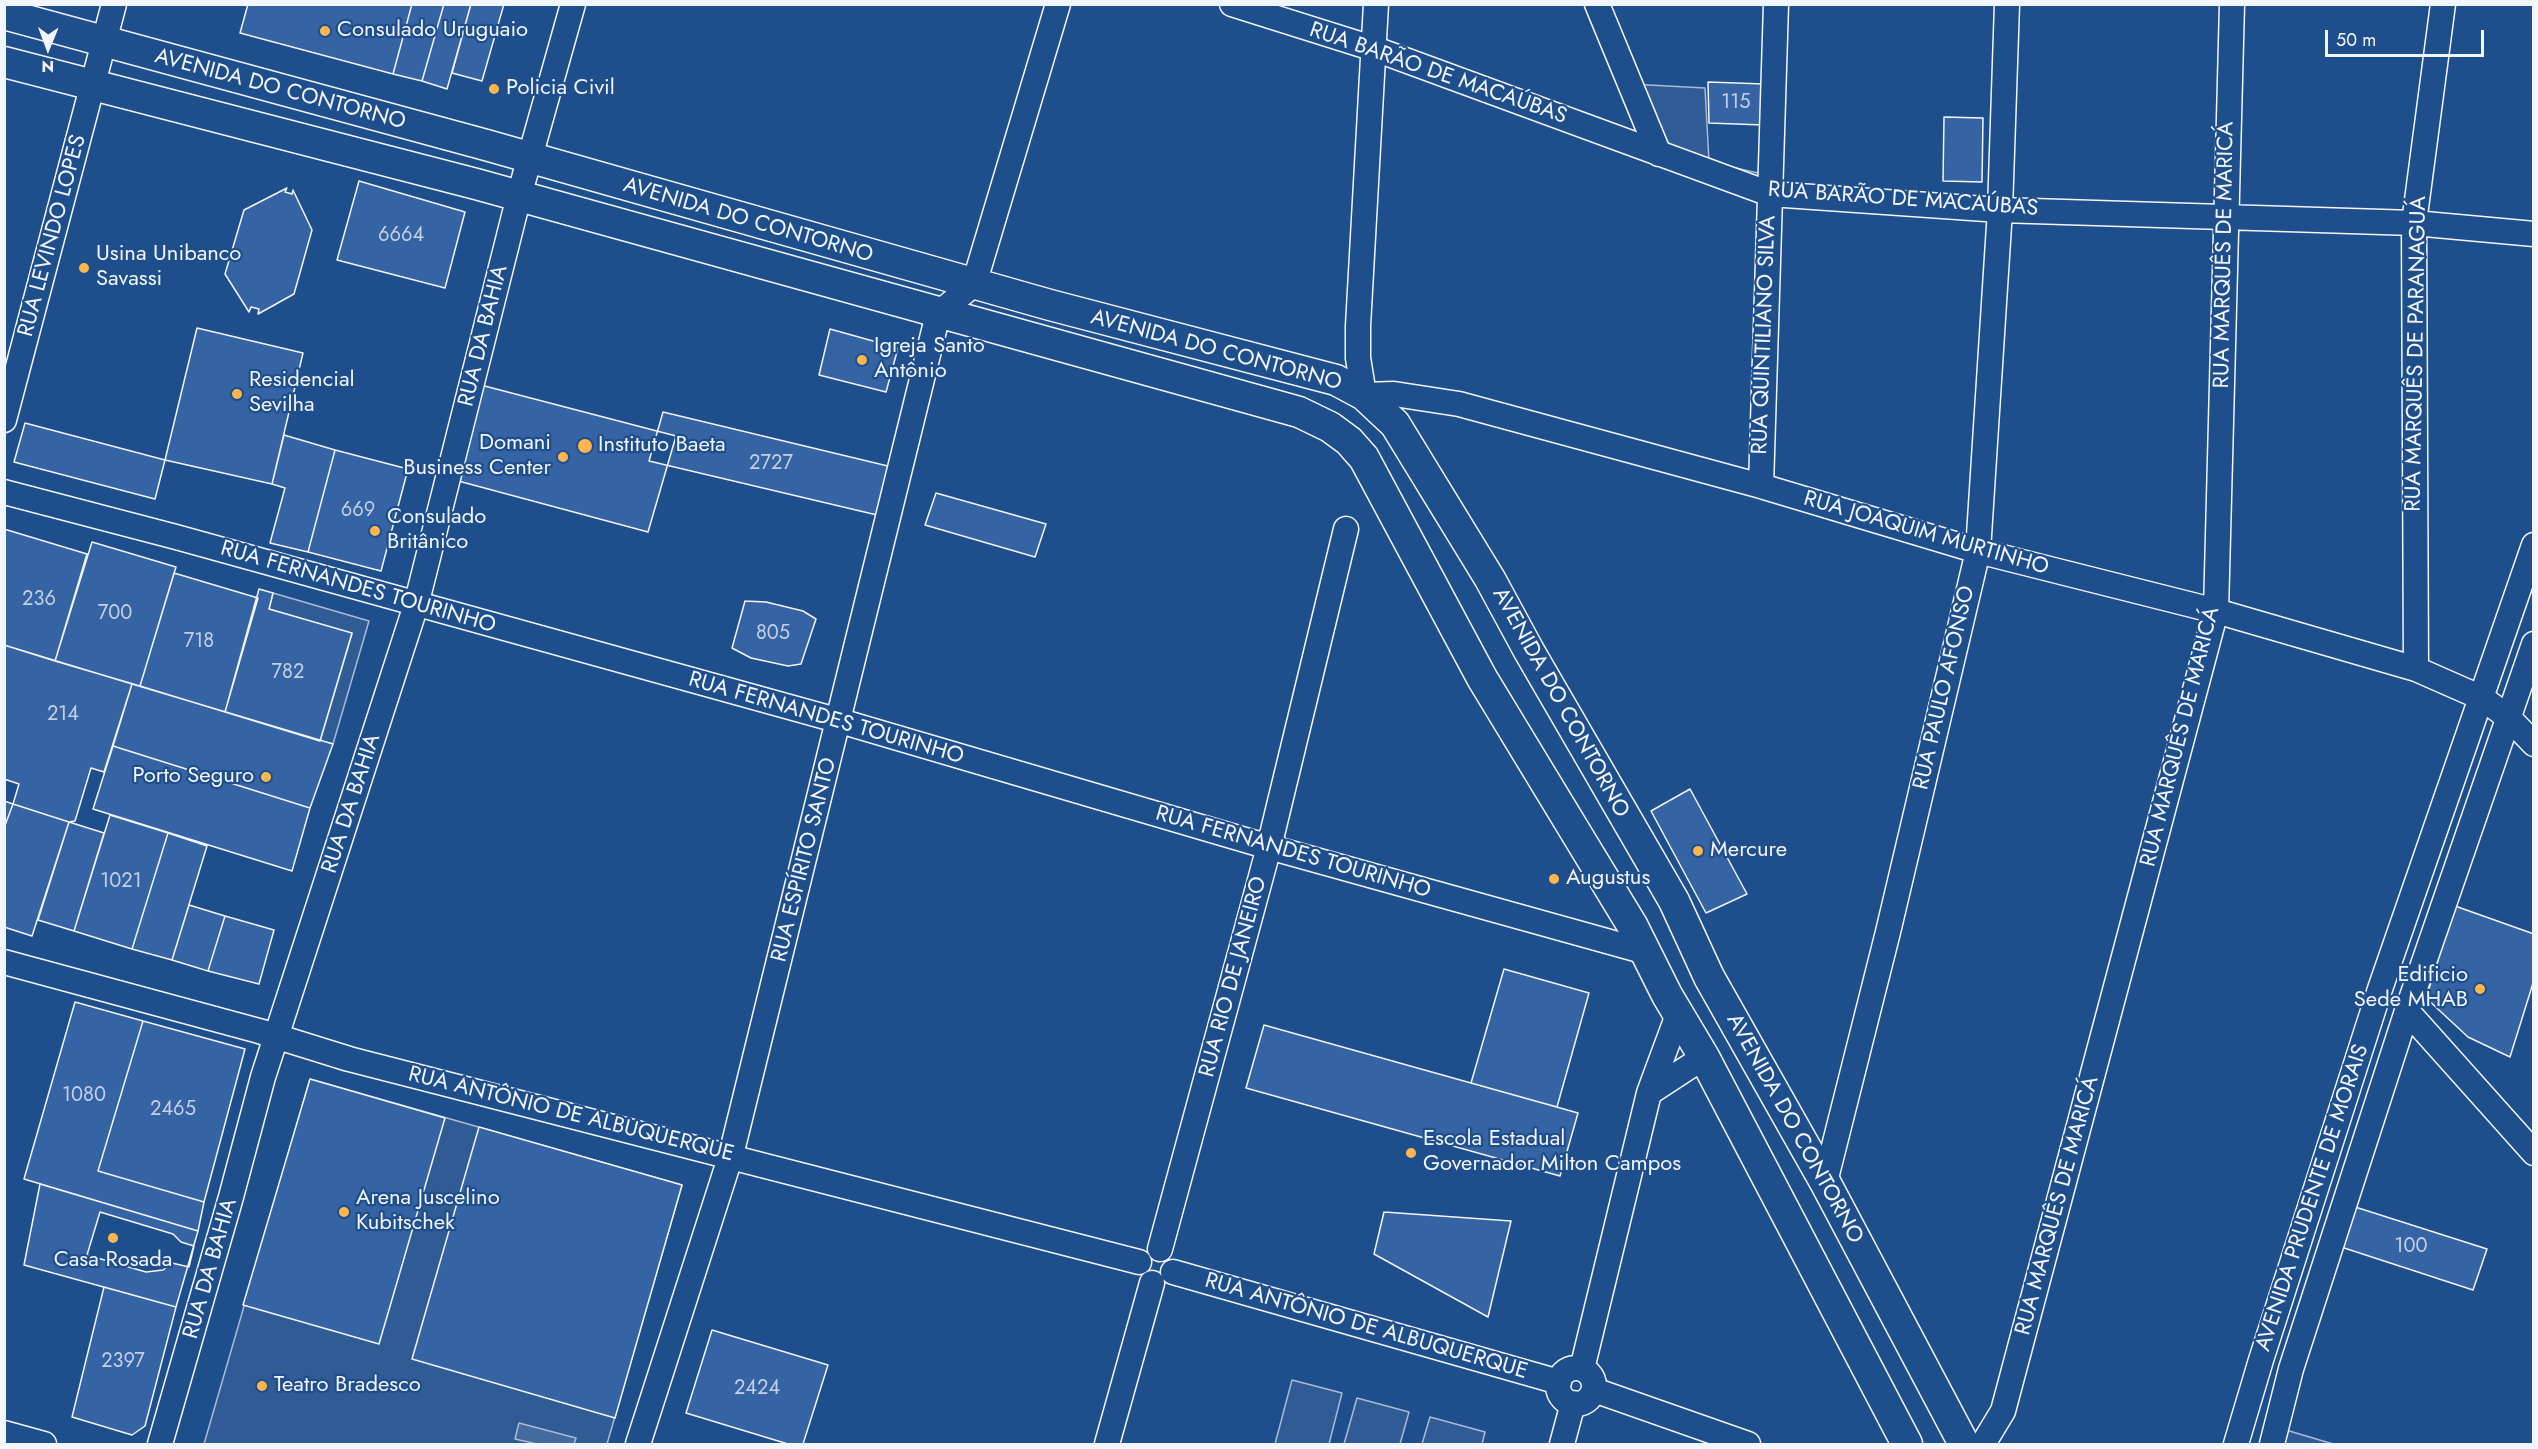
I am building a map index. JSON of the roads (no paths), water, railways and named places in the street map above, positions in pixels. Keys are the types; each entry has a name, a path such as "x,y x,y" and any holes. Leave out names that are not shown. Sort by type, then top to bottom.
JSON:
{"main road":[{"name":"AVENIDA DO CONTORNO","path":"4,14 974,284 1336,380 1364,395 1395,424 1490,579 1529,651 1674,901 1709,977 1824,1182 1964,1444"},
{"name":"AVENIDA DO CONTORNO","path":"4,62 519,196 938,314 1299,412 1330,427 1349,441 1364,458 1482,678 1646,952 1667,995 1704,1057 1907,1444"},
{"path":"1299,412 1322,408 1364,395"}],"street":[{"name":"RUA LEVINDO LOPES","path":"4,420 114,4"},
{"name":"RUA DA BAHIA","path":"160,1444 275,1036 417,605 519,196 573,4"},
{"path":"938,314 974,284 1058,4"},
{"name":"RUA BARÃO DE MACAÚBAS","path":"1232,4 1375,49 1770,194 2000,210 2225,215 2414,223 2534,234"},
{"path":"1364,395 1358,358 1358,326 1376,4"},
{"path":"1596,4 1659,154"},
{"name":"RUA QUINTILIANO SILVA","path":"1761,486 1776,4"},
{"name":"RUA PAULO AFONSO","path":"1824,1182 1888,932 1978,551 2000,210 2007,4"},
{"name":"RUA MARQUÊS DE MARICÁ","path":"1983,1444 2003,1411 2216,611 2232,4"},
{"name":"RUA MARQUÊS DE PARANAGUÁ","path":"2416,669 2414,223 2443,4"},
{"name":"RUA ESPÍRITO SANTO","path":"638,1444 731,1155 840,721 938,314"},
{"name":"RUA JOAQUIM MURTINHO","path":"1364,395 1394,394 1459,404 1761,486 1978,551 2216,611 2416,669 2482,698 2509,718 2534,744"},
{"name":"RUA FERNANDES TOURINHO","path":"4,492 176,537 840,721 1269,847 1646,952"},
{"name":"RUA RIO DE JANEIRO","path":"1160,1249 1269,847 1346,529"},
{"name":"AVENIDA PRUDENTE DE MORAIS","path":"2236,1444 2380,989 2534,545"},
{"name":"AVENIDA PRUDENTE DE MORAIS","path":"2272,1444 2291,1369 2407,1011 2534,644"},
{"name":"RUA ANTÔNIO DE ALBUQUERQUE","path":"4,962 275,1036 328,1053 731,1155 1140,1263"},
{"path":"2407,1011 2534,1153"},
{"path":"1582,1369 1649,1093 1679,1012"},
{"path":"263,1077 279,1062 292,1055 328,1053"},
{"path":"1649,1093 1704,1057"},
{"path":"1107,1444 1163,1277 1174,1266 1170,1255 1160,1249 1145,1253 1140,1263 1141,1273 1163,1277"},
{"name":"RUA ANTÔNIO DE ALBUQUERQUE","path":"1163,1277 1559,1382"},
{"path":"1570,1369 1582,1369 1591,1375 1594,1390 1583,1402 1573,1403 1563,1398 1559,1382 1570,1369"},
{"path":"1594,1390 1749,1444"},
{"path":"1563,1444 1573,1403"},
{"path":"4,1433 44,1444"}],"place":[{"name":"Consulado Uruguaio","path":"325,31"},
{"name":"Policia Civil","path":"494,89"},
{"name":"Usina Unibanco Savassi","path":"84,268"},
{"name":"Igreja Santo Antônio","path":"862,360"},
{"name":"Residencial Sevilha","path":"237,394"},
{"name":"Instituto Baeta","path":"585,446"},
{"name":"Domani Business Center","path":"563,457"},
{"name":"Consulado Britânico","path":"375,531"},
{"name":"Porto Seguro","path":"266,777"},
{"name":"Mercure","path":"1698,851"},
{"name":"Augustus","path":"1554,879"},
{"name":"Edificio Sede MHAB","path":"2480,989"},
{"name":"Escola Estadual Governador Milton Campos","path":"1411,1153"},
{"name":"Arena Juscelino Kubitschek","path":"344,1212"},
{"name":"Casa Rosada","path":"113,1238"},
{"name":"Teatro Bradesco","path":"262,1386"}]}
